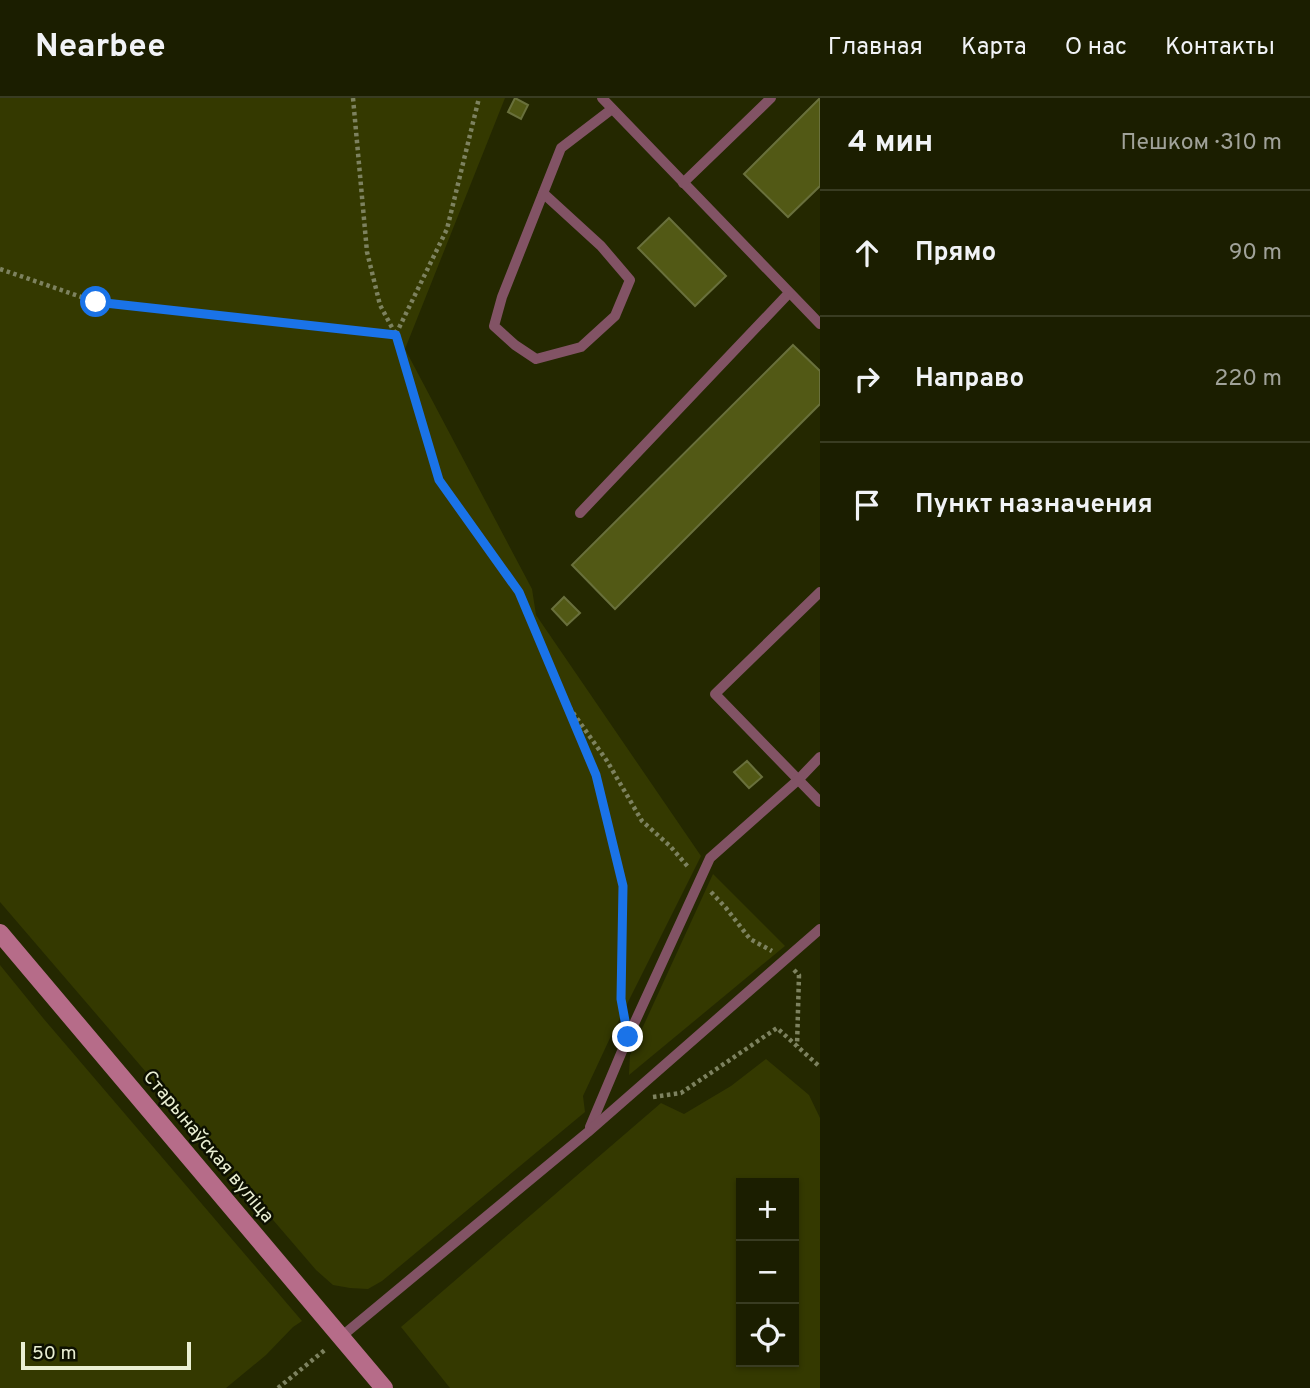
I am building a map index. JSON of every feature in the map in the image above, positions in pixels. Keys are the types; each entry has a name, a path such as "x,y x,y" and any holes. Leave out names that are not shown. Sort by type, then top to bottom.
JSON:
{"main road":[{"name":"Старынаўская вуліца","path":"0,933 384,1388"}],"lane":[{"path":"602,98 820,324"},
{"path":"683,183 771,98"},
{"path":"543,193 601,246 630,280 615,316 581,347 536,359 494,326 502,297 543,193 561,148 612,109"},
{"path":"580,513 789,293"},
{"path":"820,592 715,694 820,802"},
{"path":"588,1132 628,1037 710,858 820,757"},
{"path":"342,1336 588,1132 820,929"}],"path":[{"path":"353,98 367,252 380,305 396,335 439,480 519,592 596,775 623,886 621,999 628,1037"},
{"path":"396,335 447,229 479,98"},
{"path":"0,269 96,302 396,335"},
{"path":"621,1102 681,1093 777,1028 820,1067"},
{"path":"278,1388 342,1336"}],"green space":[{"path":"0,98 505,98 405,349 532,589 536,615 701,856 583,1096 585,1112 382,1281 368,1289 333,1285 316,1270 0,902"},
{"path":"713,874 785,946 629,1075 630,1055"},
{"path":"0,965 302,1321 226,1388 0,1388"},
{"path":"766,1059 809,1095 820,1118 820,1388 450,1388 401,1327 661,1103 684,1114 731,1086"}],"building":[{"path":"515,98 528,105 521,119 508,112"},
{"path":"820,98 820,186 788,217 744,174"},
{"path":"669,218 726,276 695,306 638,248"},
{"path":"793,345 820,371 820,404 615,609 572,565"},
{"path":"564,597 580,613 567,625 552,609"},
{"path":"747,761 762,777 749,788 734,772"}],"route":[{"path":"96,302 396,335 439,480 519,592 596,775 623,886 621,999 628,1037"}]}
